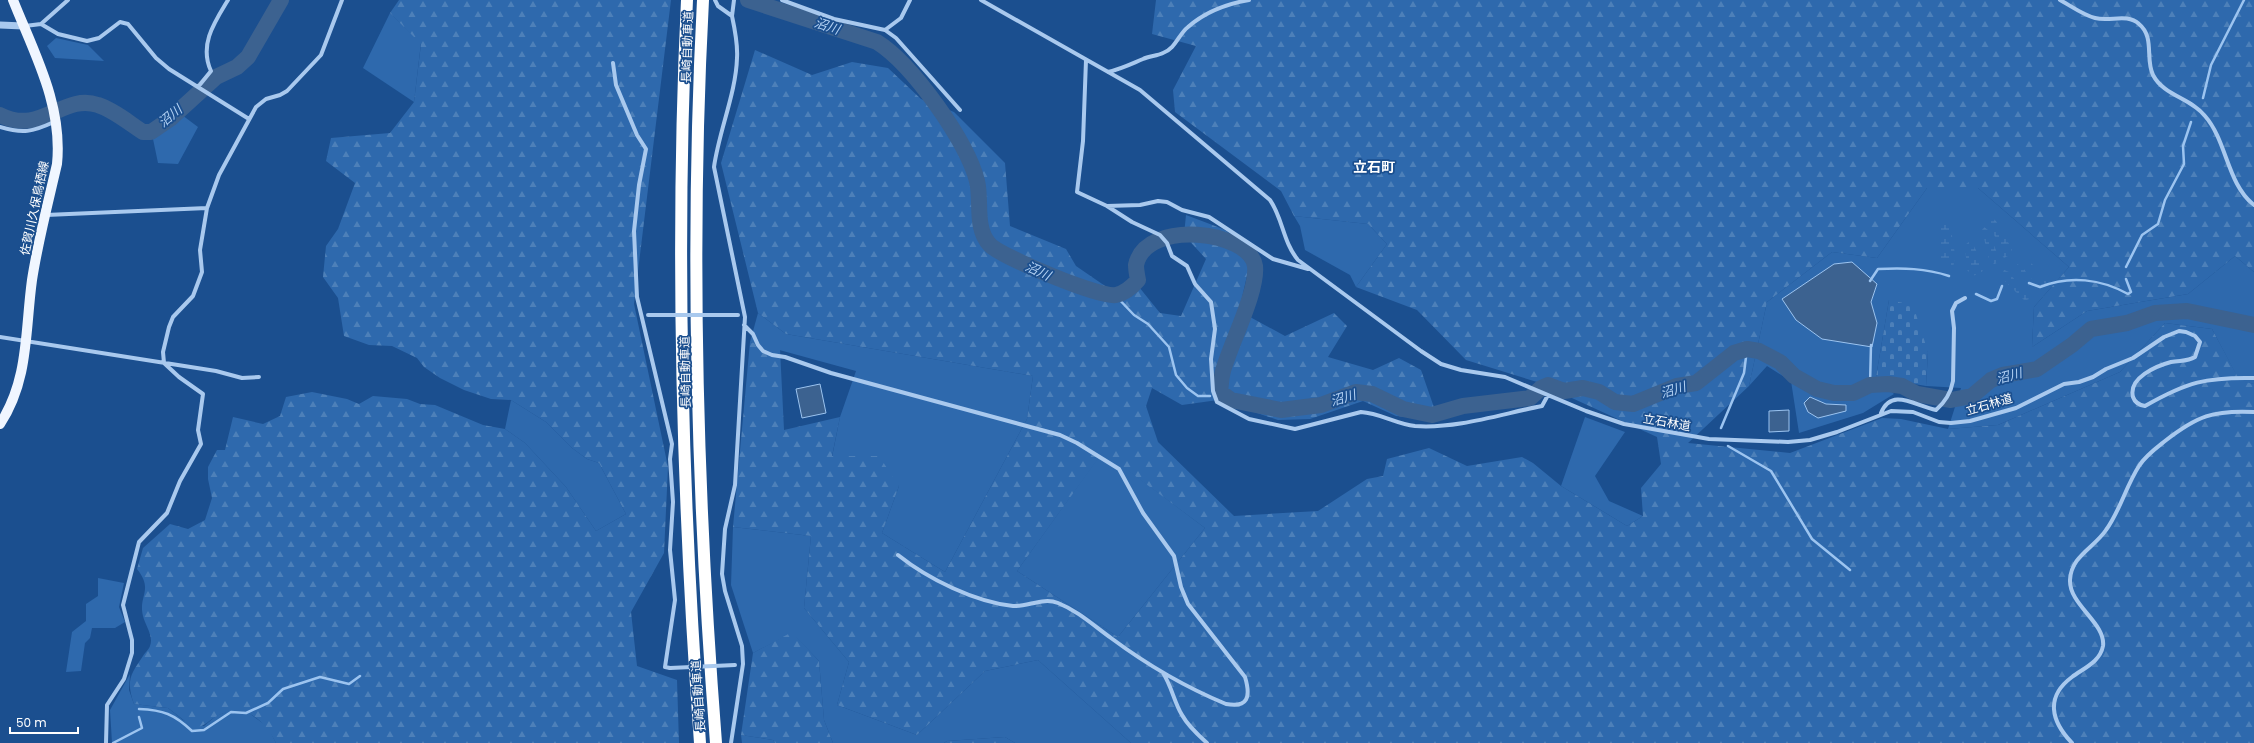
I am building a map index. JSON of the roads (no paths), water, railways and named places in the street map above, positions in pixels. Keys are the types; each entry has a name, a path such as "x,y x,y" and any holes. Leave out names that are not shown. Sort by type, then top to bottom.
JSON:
{"highway":[{"name":"長崎自動車道","path":"687,2 683,172 683,395 690,580 700,743"},
{"name":"長崎自動車道","path":"703,6 698,157 699,394 706,596 716,743"}],"main road":[{"name":"佐賀川久保鳥栖線","path":"0,424 18,388 27,342 32,277 57,164 59,146 50,90 12,0"}],"street":[{"path":"0,25 23,26 41,24 68,0"},
{"path":"198,87 211,71 206,61 207,41 216,20 228,0"},
{"path":"106,743 107,705 124,679 132,653 132,640 123,605 139,542 167,513 180,481 201,444 198,430 203,394 179,377 164,363 163,352 169,327 173,317 193,296 202,272 200,250 207,208 219,175 256,107 266,99 280,95 287,91 321,55 342,0"},
{"path":"715,0 718,6 732,16"},
{"path":"782,0 821,16 885,30 896,38 960,110"},
{"path":"885,30 901,18 910,0"},
{"path":"981,0 1140,90 1270,200 1277,211 1286,241 1291,251 1309,269"},
{"path":"1108,72 1126,67 1143,58 1164,53 1174,46 1187,27 1210,12 1228,4 1249,0"},
{"path":"2060,0 2094,18 2130,19 2144,28 2147,35 2150,63 2156,79 2168,92 2197,108 2205,116 2215,132 2241,191 2254,206"},
{"path":"731,743 743,664 742,646 725,591 722,574 724,529 735,485 745,317 714,167 717,145 734,79 737,59 736,37 732,16 734,2"},
{"path":"41,24 58,34 87,41 99,38 120,22 128,24 156,58 198,87 249,119"},
{"path":"1086,60 1083,141 1077,192 1107,206 1132,222 1160,235 1167,243 1172,256 1187,266 1195,284 1211,302 1215,329 1210,359 1213,391 1217,402 1249,419 1295,429 1366,412 1412,426 1441,426 1542,406 1548,395"},
{"path":"613,63 619,91 637,135 646,149 639,185 634,231 637,297 640,316 672,444 670,459 673,502 670,550 675,600 666,667 743,664"},
{"path":"0,127 18,132 35,131 56,121"},
{"path":"1107,206 1140,205 1158,201 1167,202 1182,210 1209,217 1273,259 1309,269"},
{"path":"45,215 207,208"},
{"name":"立石林道","path":"1309,269 1441,364 1461,370 1505,376 1548,395 1624,424 1709,439 1788,442 1810,440 1837,432 1881,413 1902,410 1939,422 1951,423 1987,417 2016,408 2064,384 2093,377 2106,369 2133,358 2164,337 2179,331 2195,336 2200,342 2195,357 2190,361 2172,362 2150,370 2136,382 2132,393 2134,400 2139,405 2145,406 2192,383 2221,377 2254,378"},
{"path":"1881,413 1884,405 1892,400 1900,399 1936,410 1940,407 1951,389 1954,349 1952,311 1956,303 1965,298"},
{"path":"640,316 738,315 745,317"},
{"path":"744,326 753,334 758,345 763,351 772,355 785,357 831,374 1060,435 1077,443 1119,469 1143,513 1174,556 1181,587 1188,604 1246,677 1248,696 1243,705 1226,704 1163,673 1110,637 1080,614 1062,604 1049,600 1014,606 979,598 914,568 898,555"},
{"path":"0,337 216,371 232,377 259,377"},
{"path":"2072,743 2054,718 2053,709 2056,698 2061,688 2071,678 2092,664 2099,656 2103,638 2100,630 2072,591 2070,581 2072,570 2078,558 2098,540 2107,529 2140,464 2153,450 2183,427 2200,417 2238,411 2254,412"},
{"path":"1163,673 1172,687 1182,715 1189,726 1208,743"}],"waterway":[{"name":"沼川","path":"0,115 15,120 28,121 40,118 74,104 85,103 104,107 116,113 143,132 151,132 170,119 216,77 237,67 248,57 281,0"},
{"name":"沼川","path":"748,0 877,42 906,67 936,105 962,146 977,181 979,214 982,231 990,245 998,251 1072,284 1106,294 1116,295 1128,289 1138,280 1136,265 1144,250 1158,240 1177,235 1197,235 1218,238 1236,244 1249,254 1255,266 1255,277 1248,303 1221,379 1220,392 1231,400 1281,410 1321,405 1356,392 1372,394 1403,409 1432,415 1463,406 1530,398 1541,388 1548,385 1564,391 1583,388 1599,392 1615,402 1633,404 1677,386 1696,383 1734,353 1747,349 1759,351 1780,362 1794,376 1817,389 1834,393 1853,393 1870,385 1888,384 1902,386 1917,394 1951,400 1972,396 1991,380 2003,375 2037,369 2072,345 2091,329 2127,323 2155,313 2187,311 2254,325"},
{"path":"2203,98 2211,65 2244,0"},
{"path":"2126,267 2142,235 2158,224 2165,200 2184,164 2183,146 2191,122"},
{"path":"1870,281 1878,269 1914,269 1931,271 1949,276"},
{"path":"2029,283 2040,287 2063,281 2085,280 2107,285 2128,294 2131,292 2126,279"},
{"path":"1976,294 1991,301 1997,299 2002,286"},
{"path":"1115,295 1134,315 1148,324 1169,347 1176,375 1187,388 1198,396 1210,396"},
{"path":"1870,385 1871,345"},
{"path":"1721,428 1744,373 1747,349"},
{"path":"1728,446 1771,471 1812,539 1850,570"},
{"path":"139,709 155,710 168,714 180,721 192,731 204,730 231,712 246,713 268,703 283,689 320,677 349,684 360,676"},
{"path":"113,743 142,728 139,717"}],"district":[{"name":"立石町","path":"1374,167"}]}
